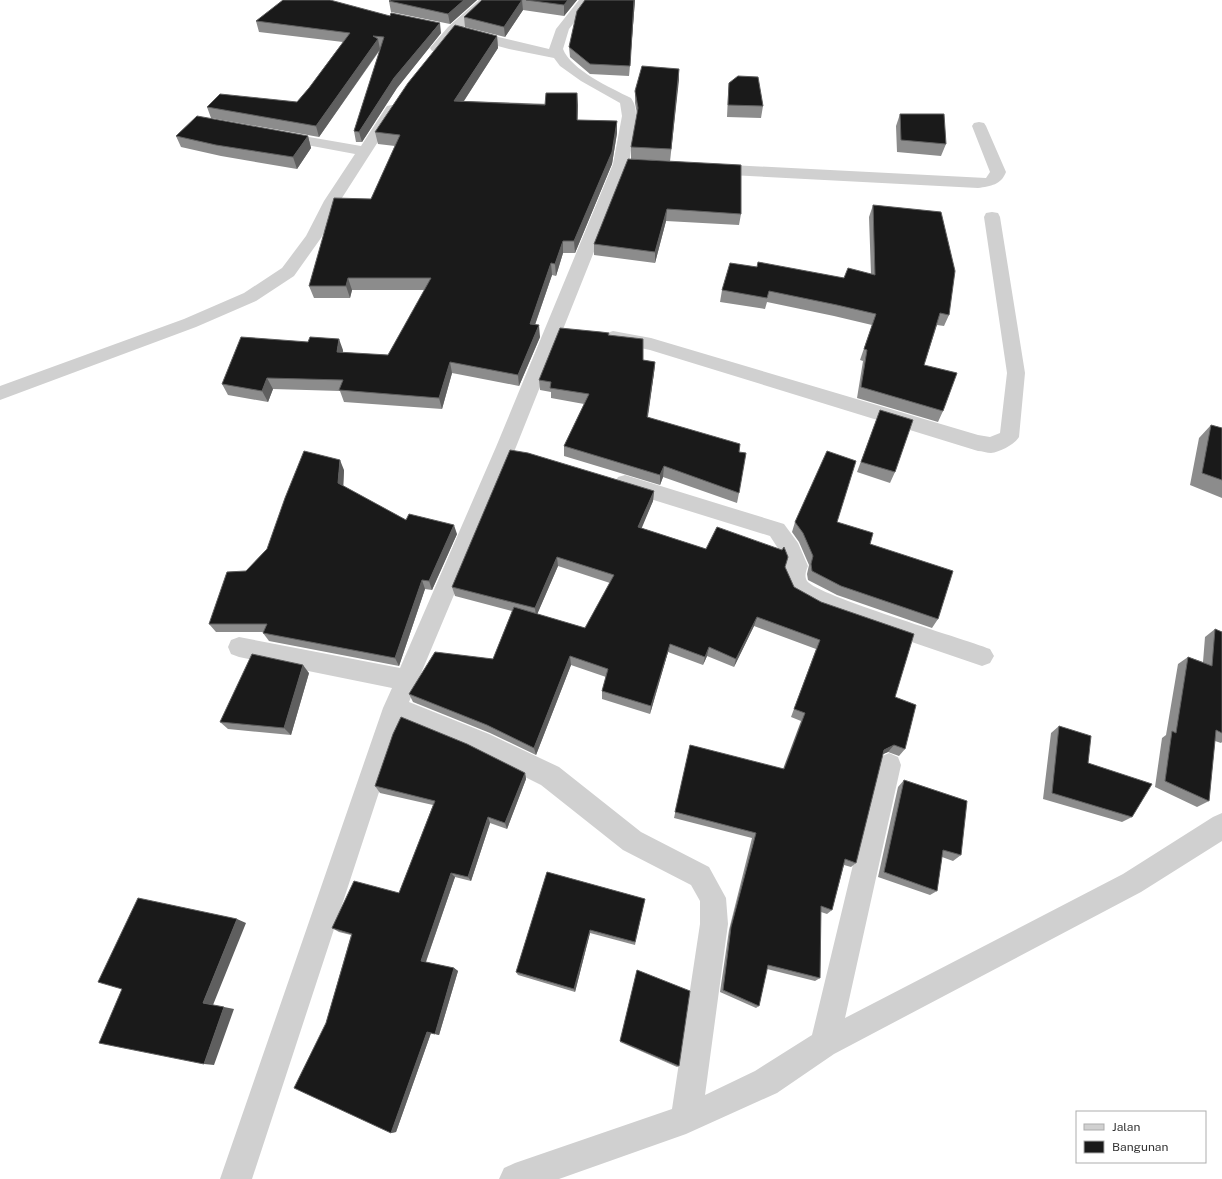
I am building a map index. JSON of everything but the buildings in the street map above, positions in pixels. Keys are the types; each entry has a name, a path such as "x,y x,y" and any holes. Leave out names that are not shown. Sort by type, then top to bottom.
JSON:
{"street":[{"path":"430,56 453,30 486,0"},
{"path":"236,1179 395,708 506,447 562,328 629,165 629,108 626,101 567,65 558,55 556,48 568,20 586,0"},
{"path":"437,27 509,45 558,55"},
{"path":"0,393 190,323 250,297 288,272 313,238 332,201 366,151 399,98"},
{"path":"693,168 978,183 992,181 997,177 998,172 979,126"},
{"path":"265,133 366,151"},
{"path":"599,335 651,344 991,445 1009,437 1016,373 992,216"},
{"path":"506,447 528,454"},
{"path":"604,477 777,530 790,549 797,566 794,576 799,588 826,603 982,656"},
{"path":"239,647 406,680"},
{"path":"395,708 480,742 550,776 632,841 700,876 713,898 714,924 686,1119"},
{"path":"824,1044 889,765"},
{"path":"515,1179 686,1119 766,1082 824,1044 1132,883 1222,826"}]}
